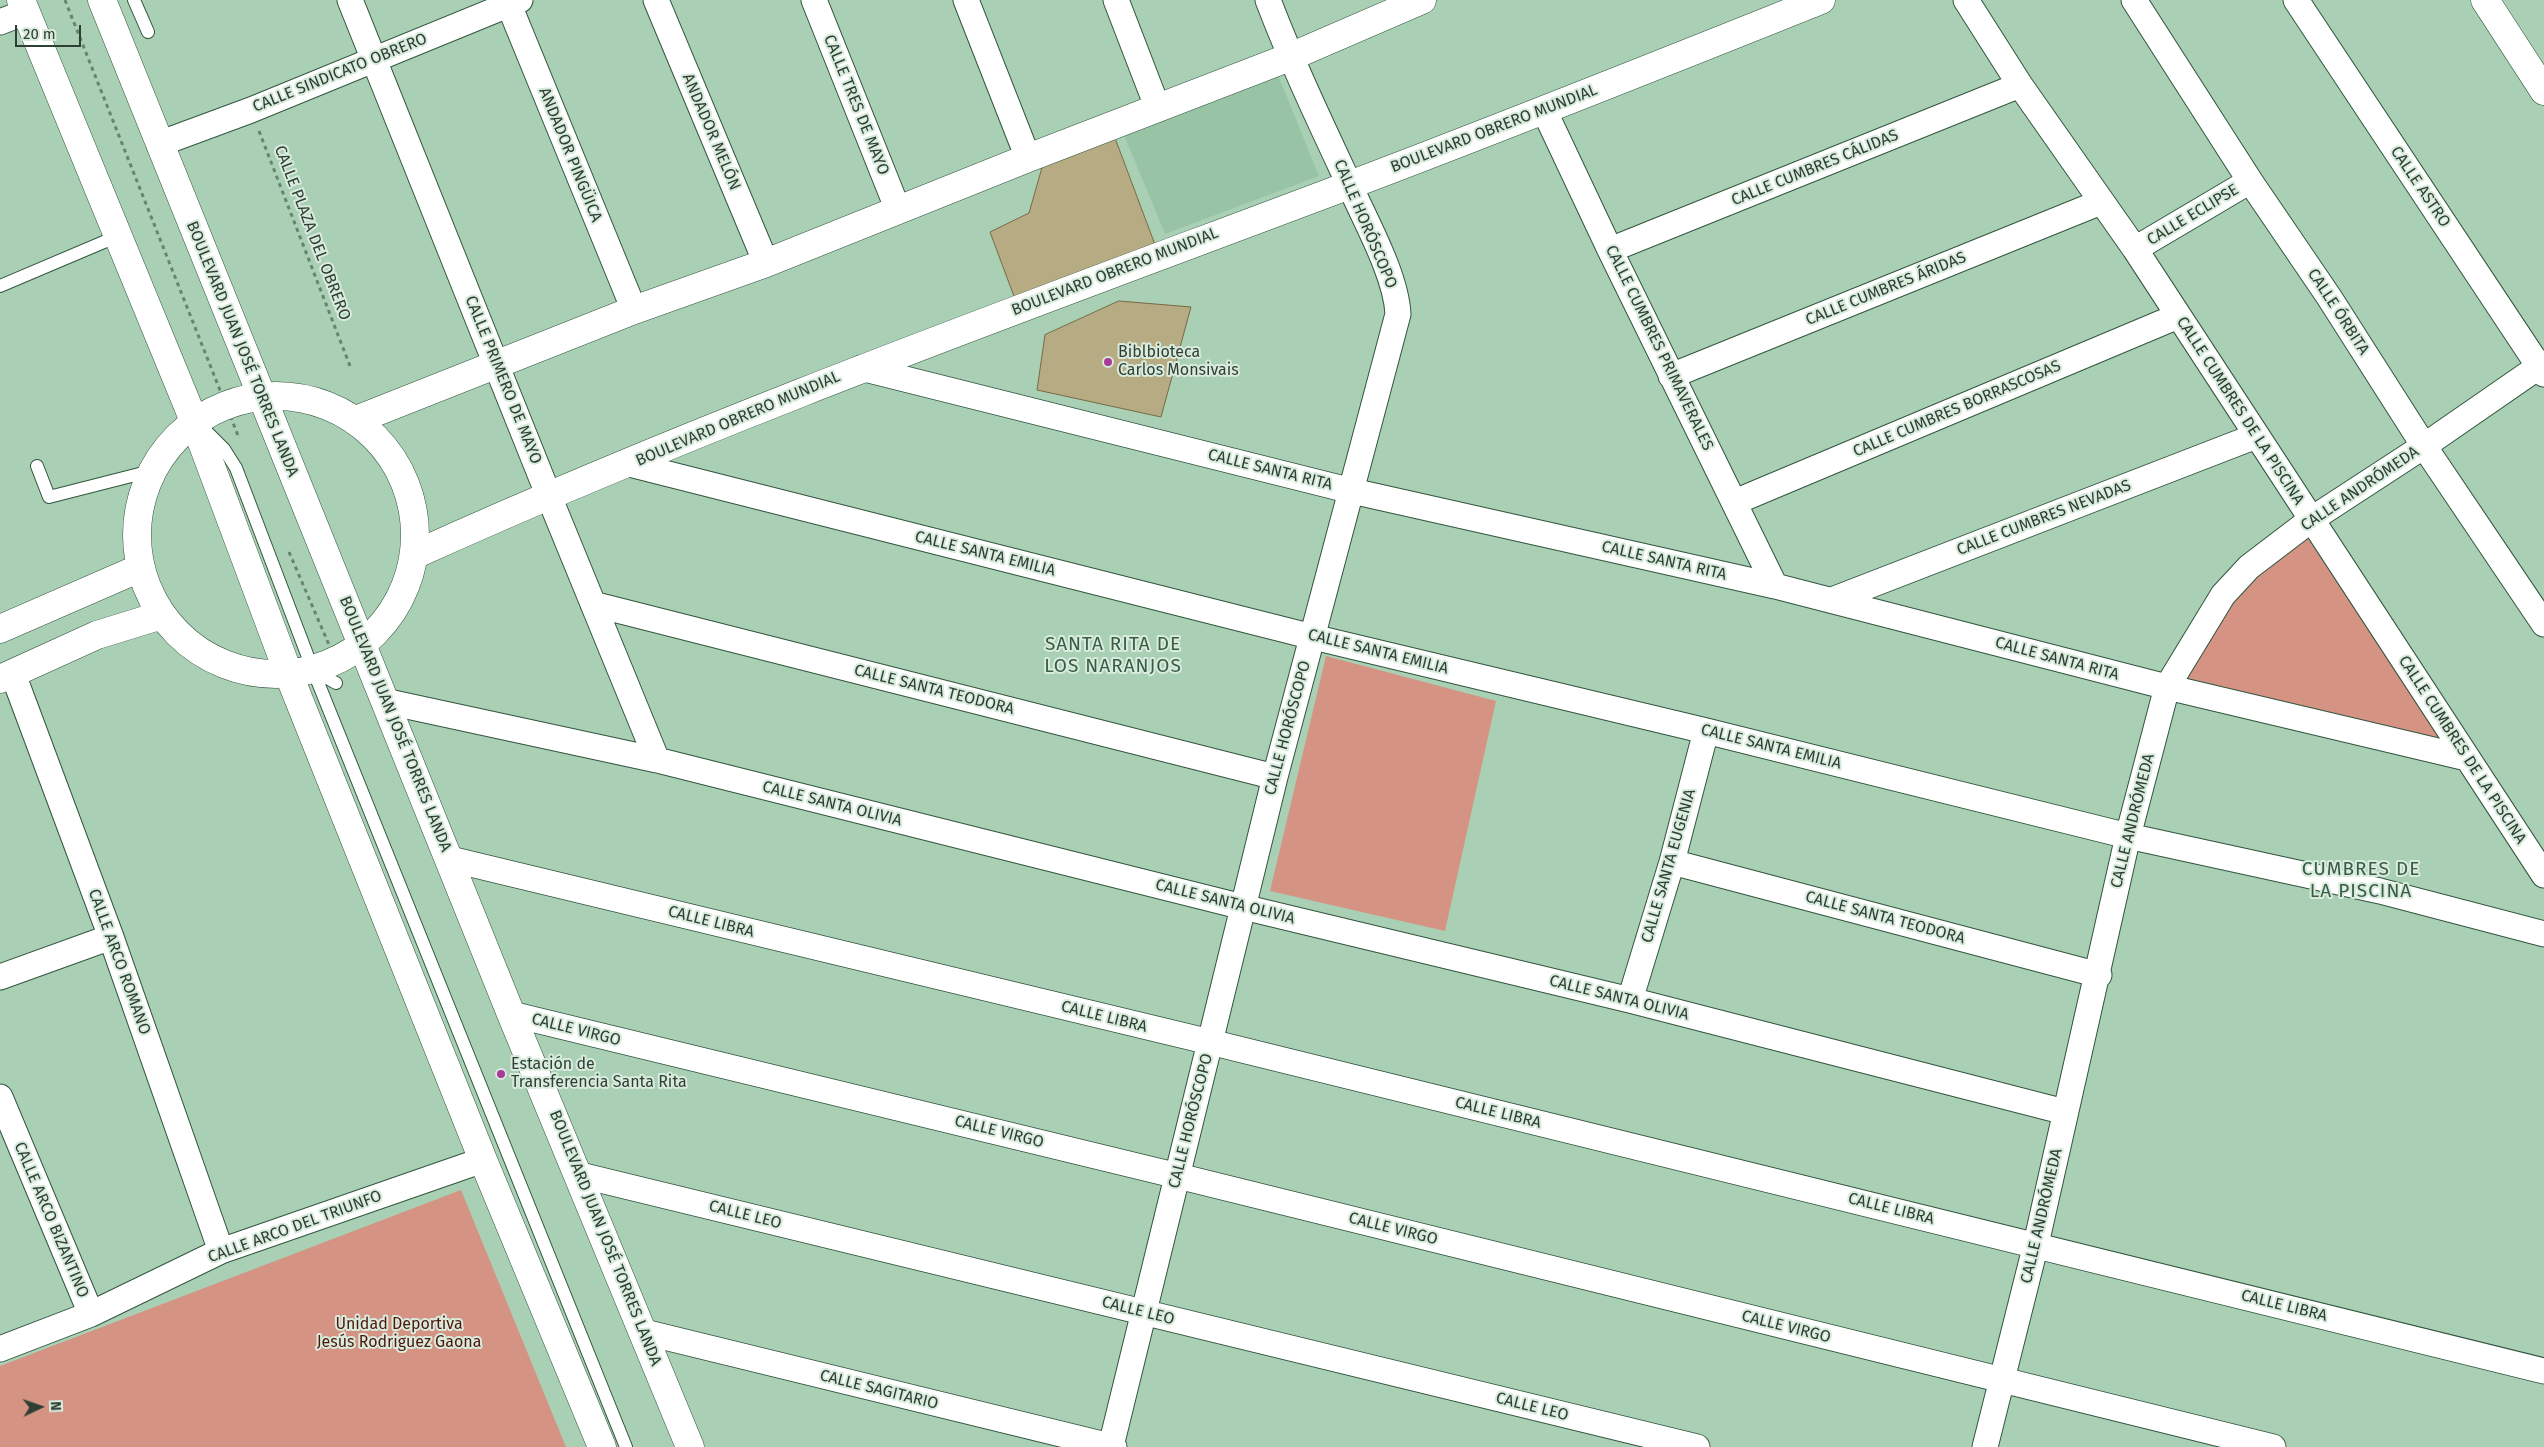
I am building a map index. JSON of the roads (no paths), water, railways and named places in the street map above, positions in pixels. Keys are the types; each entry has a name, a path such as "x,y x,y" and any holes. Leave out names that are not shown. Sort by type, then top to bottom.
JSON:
{"street":[{"name":"BOULEVARD JUAN JOSÉ TORRES LANDA","path":"102,0 511,1014 580,1175 690,1447"},
{"name":"CALLE PRIMERO DE MAYO","path":"350,0 657,760"},
{"name":"ANDADOR MELÓN","path":"656,0 766,263"},
{"name":"CALLE TRES DE MAYO","path":"814,0 898,210"},
{"path":"966,0 1028,158"},
{"path":"1116,0 1158,109"},
{"name":"CALLE HORÓSCOPO","path":"1113,1447 1144,1312 1275,777 1398,314 1394,290 1377,244 1290,57 1268,0"},
{"path":"356,420 634,310 766,263 1028,158 1290,57 1422,0"},
{"name":"BOULEVARD OBRERO MUNDIAL","path":"414,555 548,494 628,464 861,368 1349,185 1821,0"},
{"name":"CALLE CUMBRES DE LA PISCINA","path":"1966,0 2020,85 2135,249 2544,875"},
{"name":"CALLE ÓRBITA","path":"2134,0 2250,180 2329,297 2424,446 2544,624"},
{"name":"CALLE ASTRO","path":"2296,0 2542,368"},
{"path":"2485,0 2544,90"},
{"name":"CALLE SINDICATO OBRERO","path":"159,144 251,110 512,1"},
{"name":"ANDADOR PINGÜICA","path":"512,1 634,310"},
{"path":"0,22 23,6 194,421 319,672 483,1160 602,1447"},
{"name":"CALLE CUMBRES CÁLIDAS","path":"1610,250 2020,85"},
{"name":"CALLE CUMBRES PRIMAVERALES","path":"1544,110 1610,250 1775,586"},
{"name":"CALLE ECLIPSE","path":"2135,249 2250,180"},
{"name":"CALLE CUMBRES ÁRIDAS","path":"1672,376 2101,202"},
{"name":"CALLE CUMBRES BORRASCOSAS","path":"1735,502 2178,316"},
{"name":"CALLE SANTA RITA","path":"861,368 1352,491 1775,586 2167,687 2467,758"},
{"name":"CALLE ANDRÓMEDA","path":"1985,1447 2036,1244 2128,836 2167,687 2222,595 2249,567 2312,519 2542,368"},
{"path":"261,395 286,395 311,399 334,408 356,420 384,447 404,480 414,516 414,555 408,581 397,605 381,627 362,645 319,672 252,673 217,662 186,642 162,615 140,568 136,536 140,502 151,471 170,444 194,421 226,404 261,395"},
{"name":"CALLE CUMBRES NEVADAS","path":"1832,600 2256,436"},
{"name":"CALLE SANTA EMILIA","path":"628,464 1313,637 1706,731 2128,836 2380,891 2544,934"},
{"path":"0,629 140,568"},
{"name":"CALLE SANTA TEODORA","path":"593,604 1275,777"},
{"path":"6,677 97,635 162,615"},
{"name":"CALLE ARCO ROMANO","path":"6,677 111,937 221,1251"},
{"name":"CALLE SANTA OLIVIA","path":"384,701 657,760 1243,907 1630,1000 2065,1112"},
{"name":"CALLE SANTA EUGENIA","path":"1630,1000 1672,862 1706,731"},
{"name":"CALLE LIBRA","path":"450,859 1210,1042 2544,1370"},
{"name":"CALLE SANTA TEODORA","path":"1672,862 2098,975"},
{"path":"0,977 111,937"},
{"name":"CALLE VIRGO","path":"511,1014 1178,1176 2273,1447"},
{"name":"CALLE ARCO BIZANTINO","path":"0,1097 91,1314"},
{"name":"CALLE ARCO DEL TRIUNFO","path":"0,1349 91,1314 221,1251 483,1160"},
{"name":"CALLE LEO","path":"580,1175 1697,1447"},
{"name":"CALLE SAGITARIO","path":"644,1332 1113,1447"}],"lane":[{"path":"134,0 148,32"},
{"path":"0,286 118,236"},
{"path":"37,466 49,497 151,471"},
{"path":"319,672 626,1447"}],"place":[{"name":"Biblbioteca Carlos Monsivais","path":"1108,362"},
{"name":"Estación de Transferencia Santa Rita","path":"501,1074"}],"district":[{"name":"SANTA RITA DE LOS NARANJOS","path":"1113,656"},
{"name":"CUMBRES DE LA PISCINA","path":"2361,881"}],"park label":[{"name":"Unidad Deportiva Jesús Rodriguez Gaona","path":"399,1334"}]}
